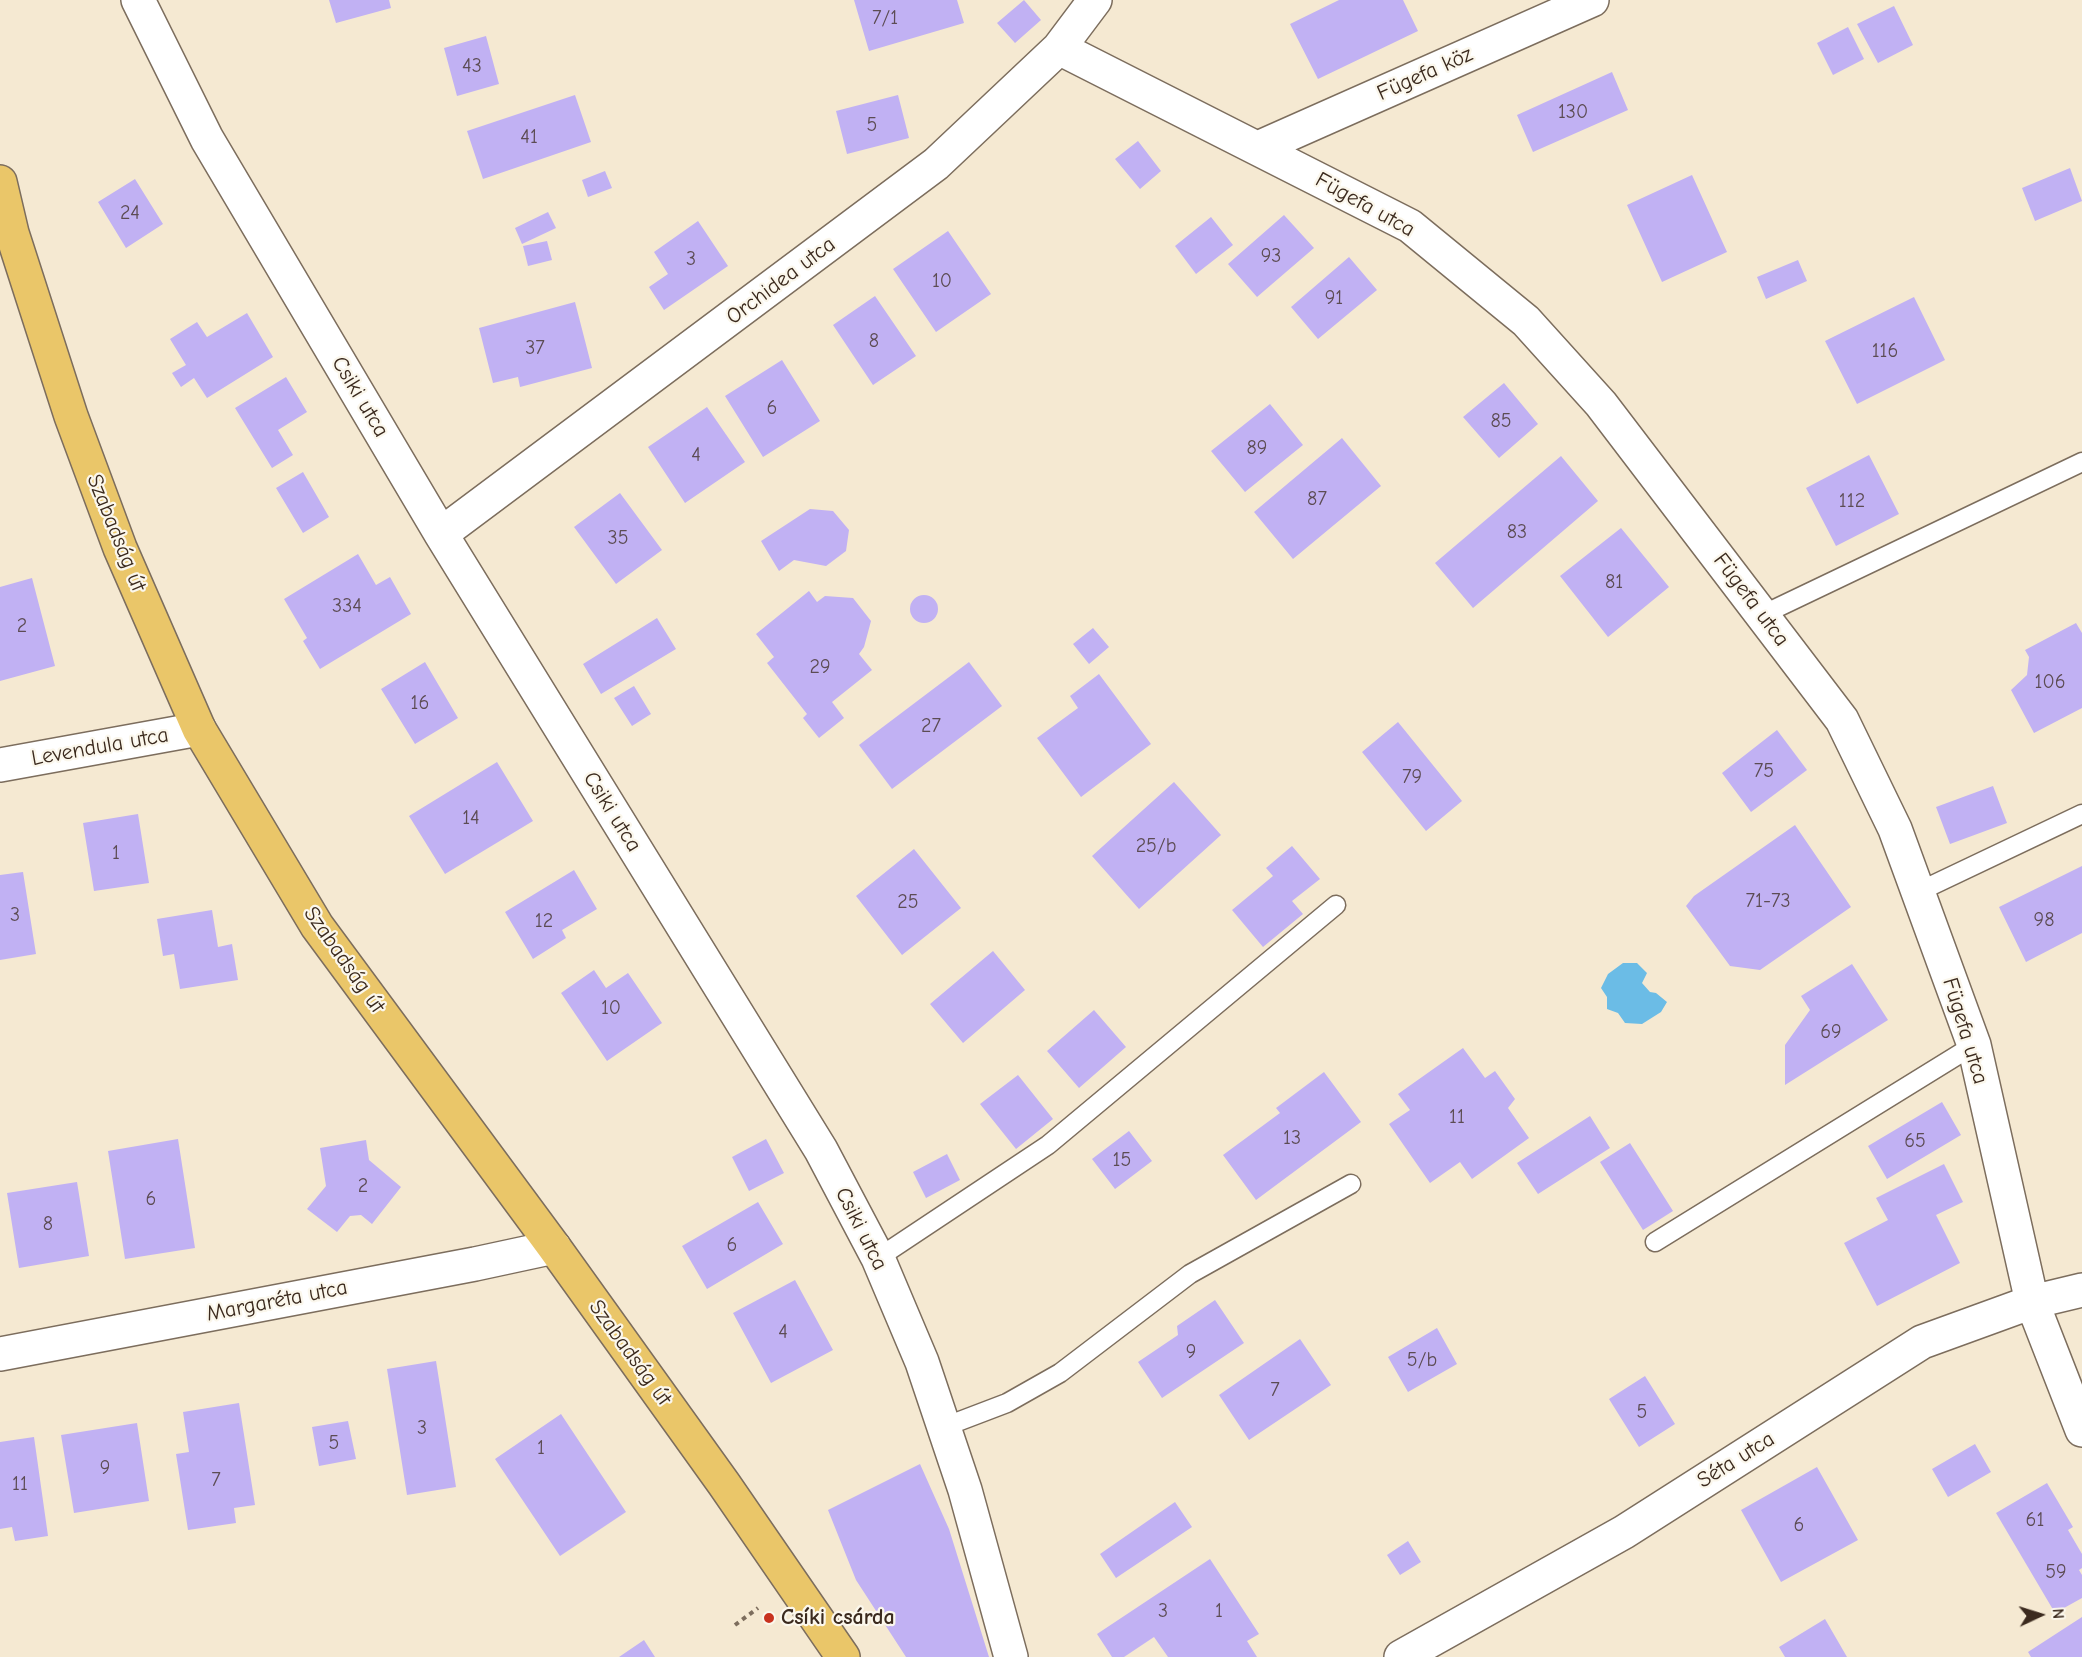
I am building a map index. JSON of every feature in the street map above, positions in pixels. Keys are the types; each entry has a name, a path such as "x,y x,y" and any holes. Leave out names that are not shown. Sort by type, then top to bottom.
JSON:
{"main road":[{"name":"Szabadság út","path":"0,182 12,233 70,416 120,548 199,729 317,926 554,1247 724,1484 843,1657"}],"street":[{"name":"Csiki utca","path":"138,0 207,139 441,534 815,1141 878,1258 922,1362 944,1427 965,1490 1011,1657"},
{"name":"Orchidea utca","path":"441,534 936,164 1059,48 1095,0"},
{"name":"Fügefa köz","path":"1258,148 1592,0"},
{"name":"Fügefa utca","path":"1059,48 1410,226 1526,321 1601,404 1842,720 1894,829 1974,1046 2032,1302 2082,1430"},
{"name":"Levendula utca","path":"0,765 199,729"},
{"name":"Margaréta utca","path":"0,1354 476,1264 554,1247"},
{"name":"Séta utca","path":"1401,1657 1624,1532 1922,1342 2032,1302 2082,1290"}],"lane":[{"path":"1762,615 2082,462"},
{"path":"1918,892 2082,814"},
{"path":"878,1258 1048,1145 1336,905"},
{"path":"1655,1242 1974,1046"},
{"path":"944,1427 1007,1404 1060,1373 1190,1274 1351,1184"}],"path":[{"path":"735,1625 758,1608"}],"water":[{"path":"1623,963 1637,963 1647,973 1642,983 1650,992 1656,993 1667,1002 1661,1012 1642,1024 1625,1023 1618,1013 1607,1009 1607,997 1601,988 1608,974"}],"building":[{"path":"329,0 389,0 391,8 336,23"},
{"path":"854,0 957,0 964,23 869,51"},
{"path":"1024,0 1041,20 1015,43 997,23"},
{"path":"1339,0 1403,0 1418,31 1318,79 1290,24"},
{"path":"1894,6 1913,45 1878,63 1857,24"},
{"path":"1848,27 1864,59 1833,75 1817,43"},
{"path":"486,36 499,84 457,96 444,48"},
{"path":"1612,72 1628,110 1533,152 1517,115"},
{"path":"575,95 591,142 483,179 467,131"},
{"path":"898,95 909,138 847,154 836,111"},
{"path":"1138,141 1161,171 1140,189 1115,159"},
{"path":"2070,168 2082,201 2035,221 2022,188"},
{"path":"605,171 612,188 588,197 582,180"},
{"path":"1692,175 1727,252 1662,282 1627,205"},
{"path":"135,179 163,224 126,248 98,202"},
{"path":"548,212 556,228 522,244 515,228"},
{"path":"1284,215 1314,248 1257,297 1228,264"},
{"path":"1211,217 1233,245 1196,274 1175,246"},
{"path":"698,221 728,266 664,310 649,287 668,274 654,252"},
{"path":"948,231 991,294 936,332 893,269"},
{"path":"547,241 552,260 528,266 523,246"},
{"path":"1349,257 1377,290 1318,339 1291,307"},
{"path":"1798,260 1807,281 1766,299 1757,277"},
{"path":"875,296 916,356 873,385 833,325"},
{"path":"1914,297 1945,360 1857,404 1825,341"},
{"path":"575,302 592,368 520,387 518,377 493,383 479,328"},
{"path":"247,313 273,357 207,398 194,378 181,387 172,373 186,365 170,339 197,322 207,337"},
{"path":"782,360 820,421 763,457 725,396"},
{"path":"286,377 307,412 278,430 293,455 272,468 235,408"},
{"path":"1504,383 1538,424 1499,458 1463,417"},
{"path":"1270,404 1303,445 1245,492 1211,451"},
{"path":"707,407 745,462 685,503 648,447"},
{"path":"1342,438 1381,486 1293,559 1254,512"},
{"path":"1869,455 1899,514 1836,546 1806,488"},
{"path":"1561,456 1598,501 1473,608 1435,563"},
{"path":"303,472 329,517 303,533 276,488"},
{"path":"620,493 662,550 616,584 574,527"},
{"path":"810,509 833,511 849,530 846,551 826,566 794,560 779,571 761,541"},
{"path":"1621,528 1669,587 1608,637 1560,576"},
{"path":"358,554 376,585 390,577 411,614 320,669 303,641 307,638 284,599"},
{"path":"32,578 55,666 0,681 0,587"},
{"path":"809,591 817,602 825,596 853,598 871,621 864,647 859,654 872,670 832,702 844,718 819,738 803,718 807,714 767,663 774,657 756,634"},
{"path":"924,595 934,599 938,609 934,619 924,623 914,619 910,609 914,599"},
{"path":"657,618 676,649 601,694 583,664"},
{"path":"2076,623 2082,633 2082,708 2034,733 2011,690 2027,675 2029,657 2025,650"},
{"path":"1093,628 1109,647 1089,664 1073,644"},
{"path":"425,662 458,718 415,744 381,689"},
{"path":"969,662 1002,706 892,789 859,745"},
{"path":"1099,674 1151,744 1081,797 1037,738 1078,708 1070,696"},
{"path":"634,686 651,714 632,726 614,698"},
{"path":"1398,722 1462,801 1426,831 1362,752"},
{"path":"1777,730 1807,770 1751,812 1722,773"},
{"path":"497,762 533,821 445,874 409,816"},
{"path":"1174,782 1221,835 1139,909 1092,856"},
{"path":"1993,786 2007,823 1950,844 1936,807"},
{"path":"138,814 149,883 94,891 83,823"},
{"path":"1795,825 1851,907 1760,970 1730,966 1686,906 1694,896"},
{"path":"1292,846 1320,879 1292,901 1303,914 1263,947 1232,910 1273,876 1266,868"},
{"path":"914,849 961,908 902,955 856,896"},
{"path":"2082,866 2082,933 2026,962 1999,907"},
{"path":"574,870 597,909 562,930 566,938 533,959 505,912"},
{"path":"23,872 36,954 0,960 0,875"},
{"path":"212,910 218,947 232,944 238,980 180,989 174,954 163,956 157,919"},
{"path":"993,951 1025,990 963,1043 930,1004"},
{"path":"1852,964 1888,1020 1785,1085 1785,1045 1810,1010 1801,996"},
{"path":"594,970 606,988 628,973 662,1023 607,1061 561,993"},
{"path":"1094,1010 1126,1047 1079,1088 1047,1051"},
{"path":"1463,1048 1485,1078 1495,1071 1515,1099 1508,1108 1529,1138 1472,1179 1460,1162 1430,1183 1389,1124 1410,1110 1398,1094"},
{"path":"1324,1072 1361,1122 1256,1200 1223,1155 1280,1113 1276,1108"},
{"path":"1018,1075 1053,1119 1016,1149 980,1104"},
{"path":"1942,1102 1961,1135 1887,1179 1868,1146"},
{"path":"1590,1116 1610,1148 1538,1194 1517,1163"},
{"path":"1129,1131 1152,1161 1115,1189 1092,1159"},
{"path":"178,1139 195,1248 125,1259 108,1151"},
{"path":"766,1139 784,1173 749,1191 732,1157"},
{"path":"366,1140 369,1160 401,1187 372,1224 361,1215 350,1216 337,1232 307,1209 326,1186 320,1148"},
{"path":"1630,1143 1673,1211 1643,1230 1600,1162"},
{"path":"947,1154 960,1180 926,1198 913,1172"},
{"path":"1944,1164 1963,1202 1936,1215 1960,1263 1877,1306 1844,1243 1888,1220 1876,1198"},
{"path":"77,1182 89,1256 19,1268 7,1193"},
{"path":"758,1202 783,1244 707,1289 682,1246"},
{"path":"795,1280 833,1350 771,1383 733,1313"},
{"path":"1215,1300 1244,1343 1162,1398 1138,1362 1178,1335 1177,1326"},
{"path":"1437,1328 1457,1364 1408,1392 1388,1357"},
{"path":"1300,1339 1331,1385 1249,1440 1219,1395"},
{"path":"436,1361 456,1487 407,1495 387,1369"},
{"path":"1645,1376 1675,1424 1639,1447 1609,1399"},
{"path":"239,1403 255,1505 234,1508 236,1523 188,1530 176,1454 189,1452 183,1412"},
{"path":"561,1414 626,1512 560,1556 495,1459"},
{"path":"348,1421 356,1459 319,1466 312,1427"},
{"path":"137,1423 149,1501 74,1513 61,1435"},
{"path":"34,1437 48,1536 15,1541 12,1527 0,1529 0,1442"},
{"path":"1975,1444 1991,1472 1948,1497 1932,1469"},
{"path":"920,1464 949,1529 989,1657 906,1657 856,1580 828,1510"},
{"path":"1817,1467 1858,1540 1781,1582 1741,1510"},
{"path":"2047,1483 2073,1527 2068,1530 2082,1554 2082,1568 2079,1570 2082,1575 2082,1598 2055,1613 1996,1513"},
{"path":"1175,1502 1192,1527 1116,1578 1100,1554"},
{"path":"1408,1541 1421,1562 1400,1575 1387,1555"},
{"path":"1210,1559 1259,1634 1247,1641 1257,1657 1168,1657 1154,1637 1124,1657 1112,1657 1097,1634"},
{"path":"2082,1617 2082,1657 2031,1657 2028,1652"},
{"path":"1825,1619 1847,1657 1785,1657 1779,1647"},
{"path":"644,1640 655,1657 619,1657"}],"place":[{"name":"Csíki csárda","path":"769,1618"}]}
